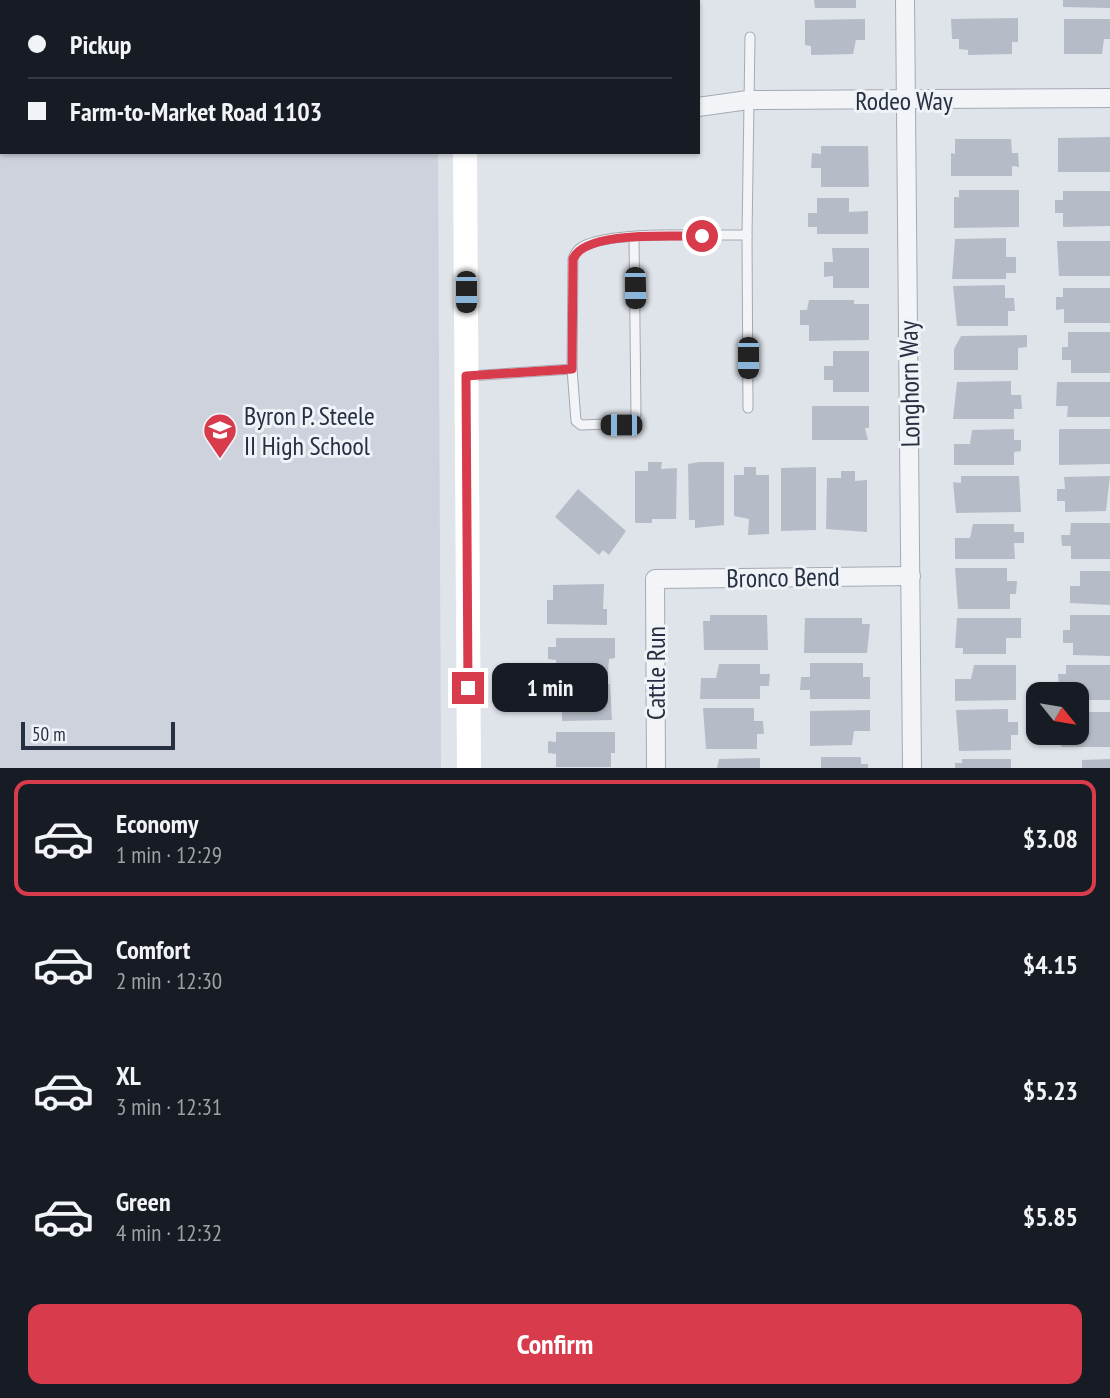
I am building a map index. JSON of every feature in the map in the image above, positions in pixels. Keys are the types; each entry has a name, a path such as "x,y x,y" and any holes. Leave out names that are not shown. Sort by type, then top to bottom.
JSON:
{"main road":[{"path":"465,154 469,768"}],"street":[{"name":"Longhorn Way","path":"905,0 912,768"},
{"name":"Rodeo Way","path":"700,107 748,100 1110,98"},
{"name":"Bronco Bend","path":"655,579 911,576"},
{"name":"Cattle Run","path":"655,579 656,768"}],"lane":[{"path":"748,408 750,37"},
{"path":"634,238 636,414 630,423 581,425 576,421 572,369 573,259 576,251 585,245 634,238 747,235"},
{"path":"466,376 572,369"}],"shaded area":[{"name":"Byron P. Steele II High School","path":"0,154 438,154 441,768 0,768"}],"building":[{"path":"814,0 856,0 856,8 815,8"},
{"path":"1063,0 1110,0 1110,8 1063,7"},
{"path":"1018,18 1018,42 1012,42 1012,54 968,55 968,50 959,49 959,39 952,39 951,19"},
{"path":"865,19 865,40 856,40 853,54 811,55 811,46 805,45 805,20"},
{"path":"1064,19 1110,19 1110,39 1104,39 1102,54 1064,54"},
{"path":"1110,137 1110,172 1058,172 1058,138"},
{"path":"955,139 1011,139 1012,153 1018,153 1019,167 1012,166 1012,176 951,176 951,153 955,154"},
{"path":"821,146 868,146 869,187 821,187 821,168 811,168 812,153 821,154"},
{"path":"959,190 1019,190 1019,227 954,228 954,197 959,197"},
{"path":"1063,191 1110,191 1110,226 1063,227 1063,213 1055,213 1055,200 1063,200"},
{"path":"817,198 849,198 849,212 868,211 868,234 817,234 817,227 808,227 808,213 817,213"},
{"path":"1006,238 1006,257 1016,257 1016,273 1006,273 1006,279 952,279 955,239"},
{"path":"1057,241 1110,241 1110,276 1059,276"},
{"path":"832,248 869,248 869,288 833,288 833,276 824,277 824,262 833,262"},
{"path":"1005,285 1005,298 1014,298 1015,311 1008,311 1008,326 957,326 953,286"},
{"path":"1063,288 1110,288 1110,323 1064,323 1064,309 1056,310 1056,297 1063,297"},
{"path":"809,300 854,300 854,304 869,304 869,340 809,341 809,325 800,325 800,310 807,310"},
{"path":"1068,332 1110,332 1110,373 1071,373 1071,360 1062,360 1062,347 1068,347"},
{"path":"1027,335 1027,347 1018,348 1018,370 954,370 954,349 961,336"},
{"path":"833,351 869,351 869,392 833,392 833,380 824,380 824,366 833,366"},
{"path":"1011,381 1011,395 1021,395 1022,409 1014,409 1014,419 953,419 957,382"},
{"path":"1057,382 1110,382 1110,417 1067,417 1068,406 1056,406"},
{"path":"812,406 869,406 869,428 865,428 868,440 812,440"},
{"path":"1014,429 1014,440 1021,440 1021,451 1014,452 1014,465 954,465 954,444 970,444 972,430"},
{"path":"1059,429 1110,429 1110,464 1059,465"},
{"path":"648,462 662,462 661,469 677,468 676,519 652,519 652,523 635,523 635,471 648,471"},
{"path":"724,462 724,525 695,528 695,520 689,520 688,464"},
{"path":"744,467 756,467 756,475 769,475 769,534 748,535 749,519 734,516 734,475 744,475"},
{"path":"816,467 816,530 781,531 781,468"},
{"path":"841,471 855,471 855,481 867,480 867,532 826,529 827,478 841,478"},
{"path":"961,476 1019,476 1021,512 956,513 953,482 961,483"},
{"path":"1110,476 1106,511 1065,512 1065,501 1057,501 1057,489 1065,489 1064,477"},
{"path":"578,489 626,531 609,555 603,550 599,555 555,517"},
{"path":"1071,523 1110,523 1110,559 1071,559 1071,546 1062,546 1061,535 1070,535"},
{"path":"973,524 1014,524 1014,532 1024,532 1024,543 1014,543 1015,559 955,559 955,538 970,538"},
{"path":"955,568 1007,568 1007,581 1017,581 1016,594 1010,594 1010,609 958,609"},
{"path":"1080,571 1110,571 1110,605 1070,603 1070,586 1080,586"},
{"path":"604,584 603,609 607,609 607,625 547,624 547,600 553,600 553,585"},
{"path":"710,615 767,615 768,650 704,650 703,621 710,621"},
{"path":"1070,615 1110,615 1110,656 1073,655 1073,643 1063,643 1063,630 1070,630"},
{"path":"805,618 862,618 862,624 870,624 867,653 804,653"},
{"path":"957,618 1021,618 1021,638 1006,638 1006,654 963,654 963,648 955,648"},
{"path":"556,638 615,638 615,658 609,659 608,673 556,673 556,660 548,659 548,647 556,647"},
{"path":"810,663 863,663 863,677 870,677 870,699 810,699 810,690 800,690 801,677 810,677"},
{"path":"719,664 760,664 760,674 770,674 769,686 760,686 760,699 700,699 701,678 716,678"},
{"path":"974,665 1016,665 1016,700 955,701 955,679 971,679"},
{"path":"1066,665 1110,665 1110,700 1089,700 1089,682 1059,682 1058,674 1066,674"},
{"path":"562,684 610,684 612,720 562,721 562,708 553,708 552,696 562,696"},
{"path":"703,708 754,708 754,721 763,721 764,734 757,734 757,749 706,749"},
{"path":"1008,709 1008,722 1018,722 1018,735 1011,735 1011,750 959,751 956,710"},
{"path":"870,710 870,731 854,731 852,745 810,746 810,711"},
{"path":"1089,712 1110,712 1110,747 1061,747 1088,746"},
{"path":"556,732 615,732 615,753 611,753 611,767 556,767 556,754 548,753 548,741 556,742"},
{"path":"821,757 861,757 861,764 868,764 868,768 821,768"},
{"path":"760,758 760,768 717,768 719,759"},
{"path":"962,759 1011,759 1011,768 955,768 955,763 962,763"},
{"path":"1110,759 1110,768 1082,768 1082,760"}],"place":[{"name":"Byron P. Steele II High School","path":"220,460"}],"route":[{"path":"468,688 466,376 572,369 573,259 576,251 585,245 618,238 702,236"}]}
